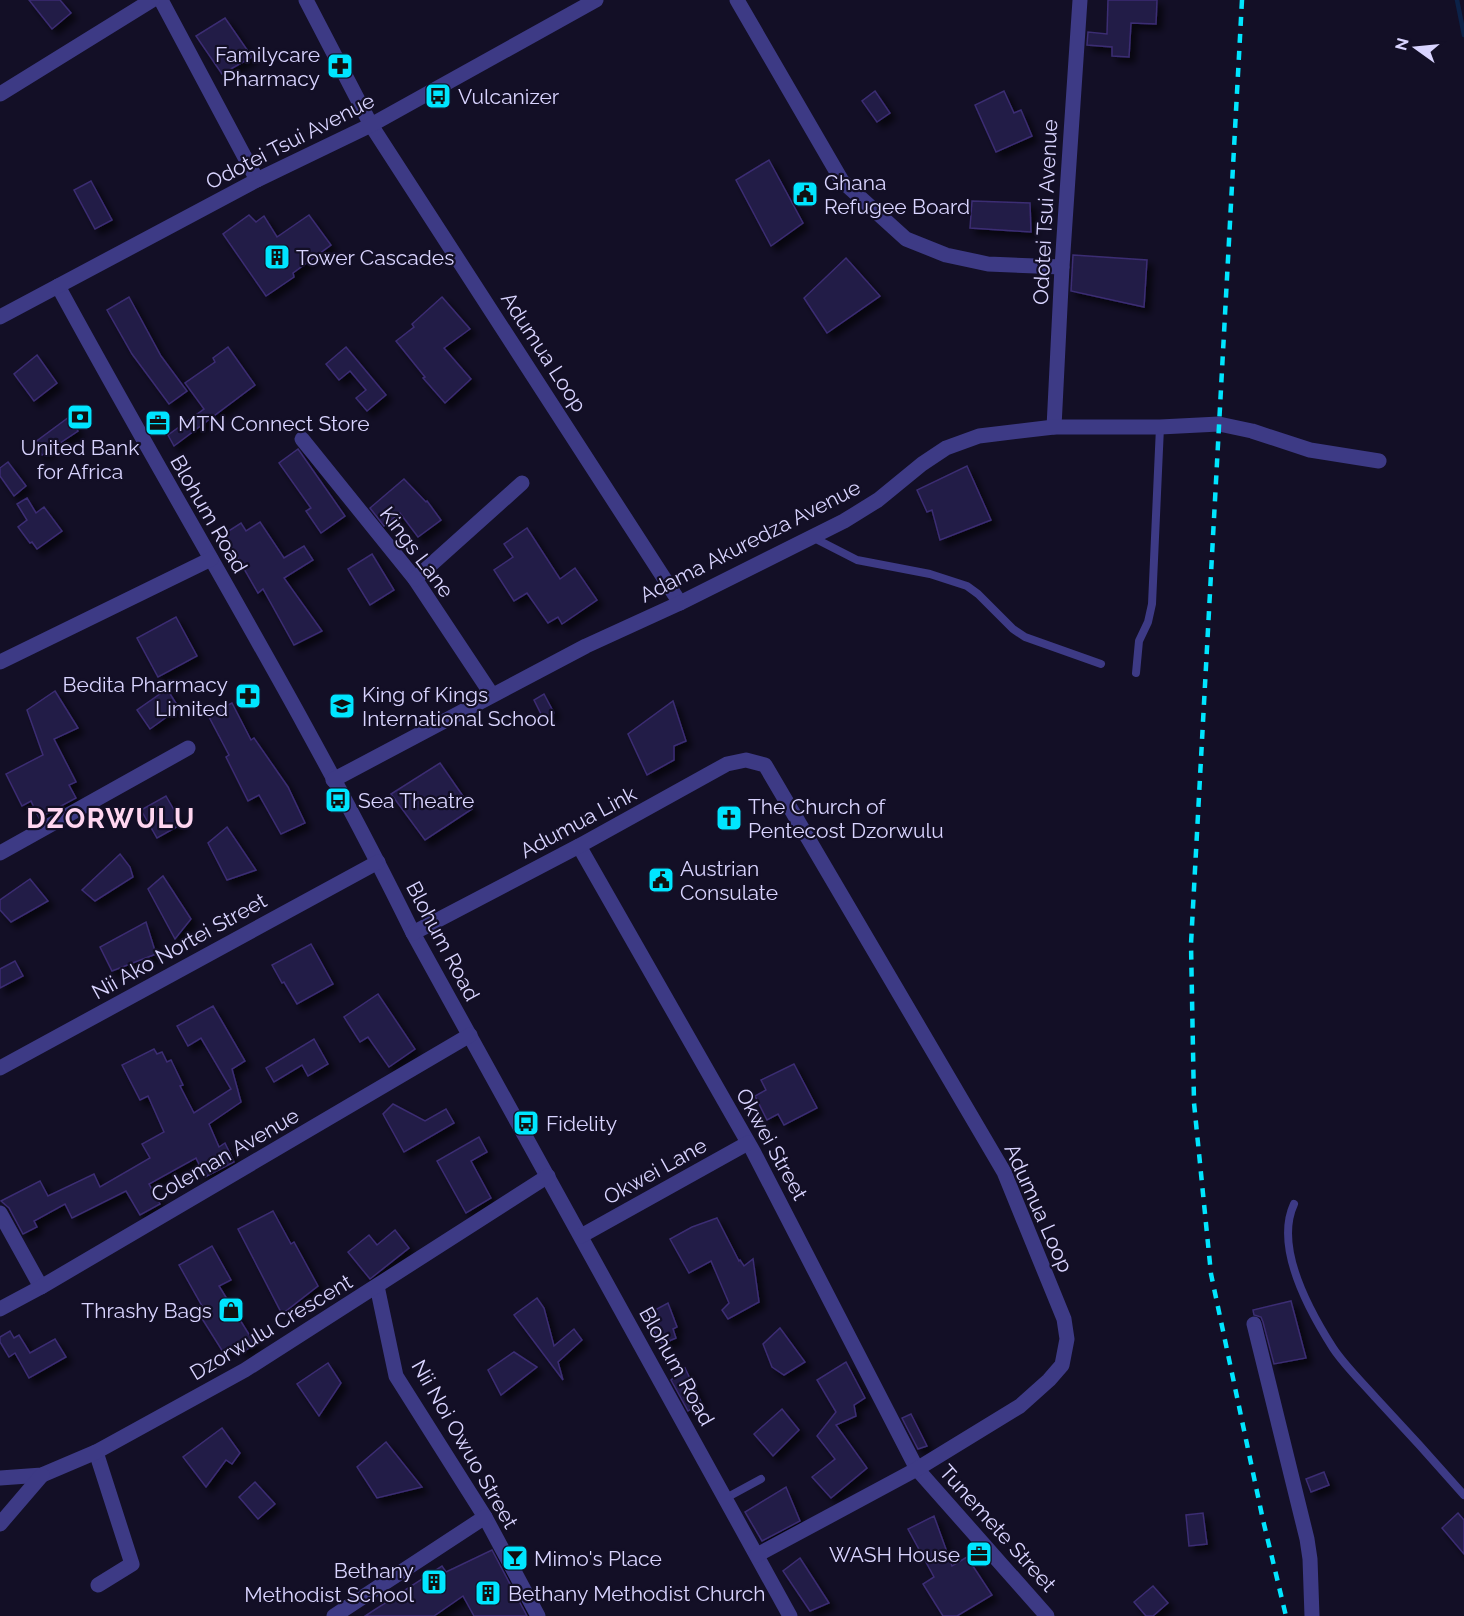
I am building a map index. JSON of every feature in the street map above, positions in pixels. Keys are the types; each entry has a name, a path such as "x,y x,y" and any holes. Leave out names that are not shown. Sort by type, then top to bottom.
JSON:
{"street":[{"path":"0,94 152,0"},
{"path":"161,0 257,180"},
{"name":"Adumua Loop","path":"306,0 371,124 680,603"},
{"name":"Odotei Tsui Avenue","path":"0,317 257,180 371,124 596,0"},
{"path":"737,0 842,180 906,239 946,255 988,264 1062,267"},
{"name":"Odotei Tsui Avenue","path":"1054,428 1080,0"},
{"name":"Blohum Road","path":"58,286 130,419 212,559 378,862 413,933 790,1616"},
{"name":"Adama Akuredza Avenue","path":"333,780 586,646 680,603 844,521 878,500 922,464 946,448 979,436 1054,428 1160,428 1219,424 1252,431 1310,450 1379,461"},
{"name":"Kings Lane","path":"302,439 415,579 492,695"},
{"path":"415,579 522,483"},
{"path":"0,662 212,559"},
{"path":"0,853 188,748"},
{"name":"Adumua Link","path":"413,933 579,846 726,764 746,760 765,765"},
{"name":"Adumua Loop","path":"757,1555 917,1469 1020,1406 1062,1365 1067,1339 1064,1319 1004,1172 765,765"},
{"name":"Okwei Street","path":"579,846 748,1143 917,1469"},
{"name":"Nii Ako Nortei Street","path":"0,1068 378,862"},
{"name":"Coleman Avenue","path":"0,1309 470,1035"},
{"name":"Okwei Lane","path":"581,1236 748,1143"},
{"name":"Dzorwulu Crescent","path":"0,1478 42,1475 96,1452 245,1370 548,1176"},
{"path":"0,1213 41,1287"},
{"name":"Nii Noi Owuo Street","path":"377,1286 396,1376 485,1517 538,1616"},
{"path":"1254,1324 1307,1539 1312,1616"},
{"path":"96,1452 132,1564 98,1585"},
{"name":"Tunemete Street","path":"917,1469 1047,1616"},
{"path":"0,1524 42,1475"},
{"path":"333,1616 485,1517"}],"lane":[{"path":"1136,673 1139,641 1148,622 1152,604 1160,428"},
{"path":"811,536 857,560 930,574 961,583 978,594 1025,637 1101,664"},
{"path":"1294,1204 1288,1228 1295,1272 1305,1297 1334,1350 1464,1495"},
{"path":"726,1498 761,1479"}],"building":[{"path":"29,0 60,0 71,13 52,29"},
{"path":"1108,0 1157,0 1156,24 1131,23 1129,57 1112,56 1112,47 1087,45 1088,32 1107,34"},
{"path":"225,18 252,57 222,74 196,36"},
{"path":"875,91 890,113 877,122 862,101"},
{"path":"1004,91 1014,113 1021,110 1032,136 996,152 975,105"},
{"path":"769,160 803,223 771,246 736,180"},
{"path":"91,181 112,220 95,229 74,190"},
{"path":"972,201 1030,203 1031,232 970,228"},
{"name":"Tower Cascades","path":"249,215 256,222 264,216 277,237 309,215 331,245 293,273 294,277 266,296 223,234"},
{"path":"1073,255 1147,260 1144,307 1071,291"},
{"path":"846,258 880,296 827,333 804,298"},
{"path":"129,297 161,356 187,391 169,404 132,354 107,310"},
{"path":"442,297 470,329 444,348 471,379 445,403 396,341 414,327 412,324"},
{"path":"228,347 255,385 174,446 168,435 204,409 185,383 215,362 213,358"},
{"path":"346,347 386,395 367,411 356,398 366,390 350,371 339,380 326,364"},
{"path":"37,355 57,383 34,401 14,374"},
{"path":"69,417 78,431 42,455 34,443"},
{"path":"298,449 345,516 321,533 306,511 311,508 279,463"},
{"path":"8,462 26,486 14,496 0,476 0,468"},
{"path":"967,466 991,520 940,540 932,510 927,512 917,490"},
{"path":"404,479 427,501 441,520 418,537 400,513 384,526 370,508"},
{"path":"27,498 36,513 44,507 62,531 37,549 18,527 27,520 17,504"},
{"path":"260,522 284,558 304,546 313,560 284,578 322,631 294,645 263,589 258,593 224,534 241,523 246,531"},
{"path":"527,528 560,579 575,568 597,600 562,624 558,617 548,623 527,593 514,601 494,570 513,557 504,544"},
{"path":"372,554 394,590 370,605 348,569"},
{"path":"176,617 197,656 158,677 137,638"},
{"path":"167,689 179,708 150,729 137,710"},
{"path":"55,691 78,728 54,739 76,782 69,785 76,798 39,818 31,801 22,806 6,774 43,755 27,710"},
{"path":"544,694 554,713 543,718 534,700"},
{"path":"673,701 686,741 674,746 674,760 647,775 628,734"},
{"path":"232,703 251,740 254,738 288,787 305,823 281,834 259,795 248,801 226,757 229,755 208,715"},
{"path":"440,763 472,809 425,840 391,794"},
{"path":"166,796 182,824 157,838 141,810"},
{"path":"227,827 256,870 227,880 208,843"},
{"path":"120,854 130,867 133,877 95,901 82,890"},
{"path":"163,876 191,919 175,939 148,889"},
{"path":"30,879 48,901 11,922 0,910 0,900"},
{"path":"146,922 156,954 112,971 100,947"},
{"path":"311,944 333,984 297,1004 272,965"},
{"path":"15,961 23,976 0,988 0,969"},
{"path":"378,994 415,1049 389,1067 368,1037 360,1042 344,1017"},
{"path":"213,1006 245,1061 232,1069 241,1102 209,1124 219,1147 225,1143 234,1162 205,1177 196,1158 149,1184 160,1204 140,1215 126,1191 72,1218 65,1204 34,1221 37,1227 23,1234 9,1208 1,1201 40,1181 48,1196 94,1174 100,1187 150,1158 142,1144 164,1132 148,1096 140,1100 122,1065 154,1049 157,1054 162,1052 167,1062 171,1060 183,1085 180,1086 194,1113 231,1089 201,1038 188,1046 177,1026"},
{"path":"314,1039 328,1064 308,1076 302,1065 274,1082 266,1068"},
{"path":"794,1064 817,1108 784,1125 778,1114 767,1120 755,1096 766,1090 761,1080"},
{"path":"393,1104 425,1121 446,1109 454,1123 404,1152 383,1114"},
{"path":"479,1137 487,1152 471,1161 491,1198 466,1213 437,1161"},
{"path":"273,1211 291,1244 294,1242 318,1286 282,1314 238,1229"},
{"path":"717,1218 739,1261 744,1266 753,1259 759,1302 728,1319 722,1310 729,1303 711,1261 689,1273 670,1239 692,1227"},
{"path":"395,1230 409,1248 370,1279 348,1252 369,1235 377,1245"},
{"path":"212,1246 231,1280 219,1286 255,1344 243,1352 235,1345 223,1352 196,1309 202,1306 179,1265"},
{"path":"537,1298 544,1308 554,1346 574,1329 582,1340 558,1362 563,1380 514,1315"},
{"path":"1291,1301 1306,1358 1274,1364 1263,1322 1261,1317 1254,1315 1253,1310"},
{"path":"668,1303 677,1327 673,1329 676,1338 662,1344 642,1317"},
{"path":"780,1328 805,1362 784,1375 772,1367 763,1344"},
{"path":"10,1331 14,1338 19,1335 30,1353 55,1339 66,1357 29,1378 15,1353 9,1357 0,1342 0,1337"},
{"path":"514,1352 537,1367 501,1395 488,1370"},
{"path":"846,1362 865,1398 854,1405 856,1416 836,1425 867,1468 831,1498 812,1477 835,1459 817,1436 836,1412 817,1380"},
{"path":"328,1363 341,1383 319,1416 297,1384"},
{"path":"685,1368 701,1402 688,1411 671,1380"},
{"path":"782,1409 799,1430 773,1456 754,1434"},
{"path":"911,1414 927,1446 918,1449 902,1418"},
{"path":"222,1428 240,1453 232,1464 226,1460 206,1487 183,1457"},
{"path":"386,1442 422,1487 377,1498 357,1467"},
{"path":"1324,1472 1329,1485 1311,1492 1306,1479"},
{"path":"255,1482 275,1504 258,1519 239,1497"},
{"path":"786,1487 800,1521 762,1541 745,1512"},
{"path":"1203,1513 1207,1544 1189,1546 1186,1515"},
{"path":"1458,1513 1464,1520 1464,1554 1442,1528"},
{"path":"934,1516 952,1566 967,1557 992,1595 957,1616 943,1616 923,1584 934,1577 908,1529"},
{"path":"492,1550 527,1616 474,1616 463,1596 434,1616 365,1616 442,1566 446,1572"},
{"path":"800,1558 829,1603 810,1611 783,1571"},
{"path":"1153,1586 1168,1603 1153,1616 1146,1616 1134,1602"}],"waterway":[{"path":"1457,0 1464,35"}],"railway":[{"path":"1242,0 1191,944 1194,1103 1211,1274 1263,1520 1286,1616"}],"place":[{"name":"Familycare Pharmacy","path":"340,66"},
{"name":"Vulcanizer","path":"438,96"},
{"name":"Ghana Refugee Board","path":"805,194"},
{"name":"Tower Cascades","path":"277,257"},
{"name":"United Bank for Africa","path":"80,417"},
{"name":"MTN Connect Store","path":"158,423"},
{"name":"Bedita Pharmacy Limited","path":"248,696"},
{"name":"King of Kings International School","path":"342,706"},
{"name":"Sea Theatre","path":"338,800"},
{"name":"The Church of Pentecost Dzorwulu","path":"729,818"},
{"name":"Austrian Consulate","path":"661,880"},
{"name":"Fidelity","path":"526,1123"},
{"name":"Thrashy Bags","path":"231,1310"},
{"name":"WASH House","path":"979,1554"},
{"name":"Mimo's Place","path":"515,1558"},
{"name":"Bethany Methodist School","path":"434,1582"},
{"name":"Bethany Methodist Church","path":"488,1593"}],"district":[{"name":"DZORWULU","path":"111,818"}]}
